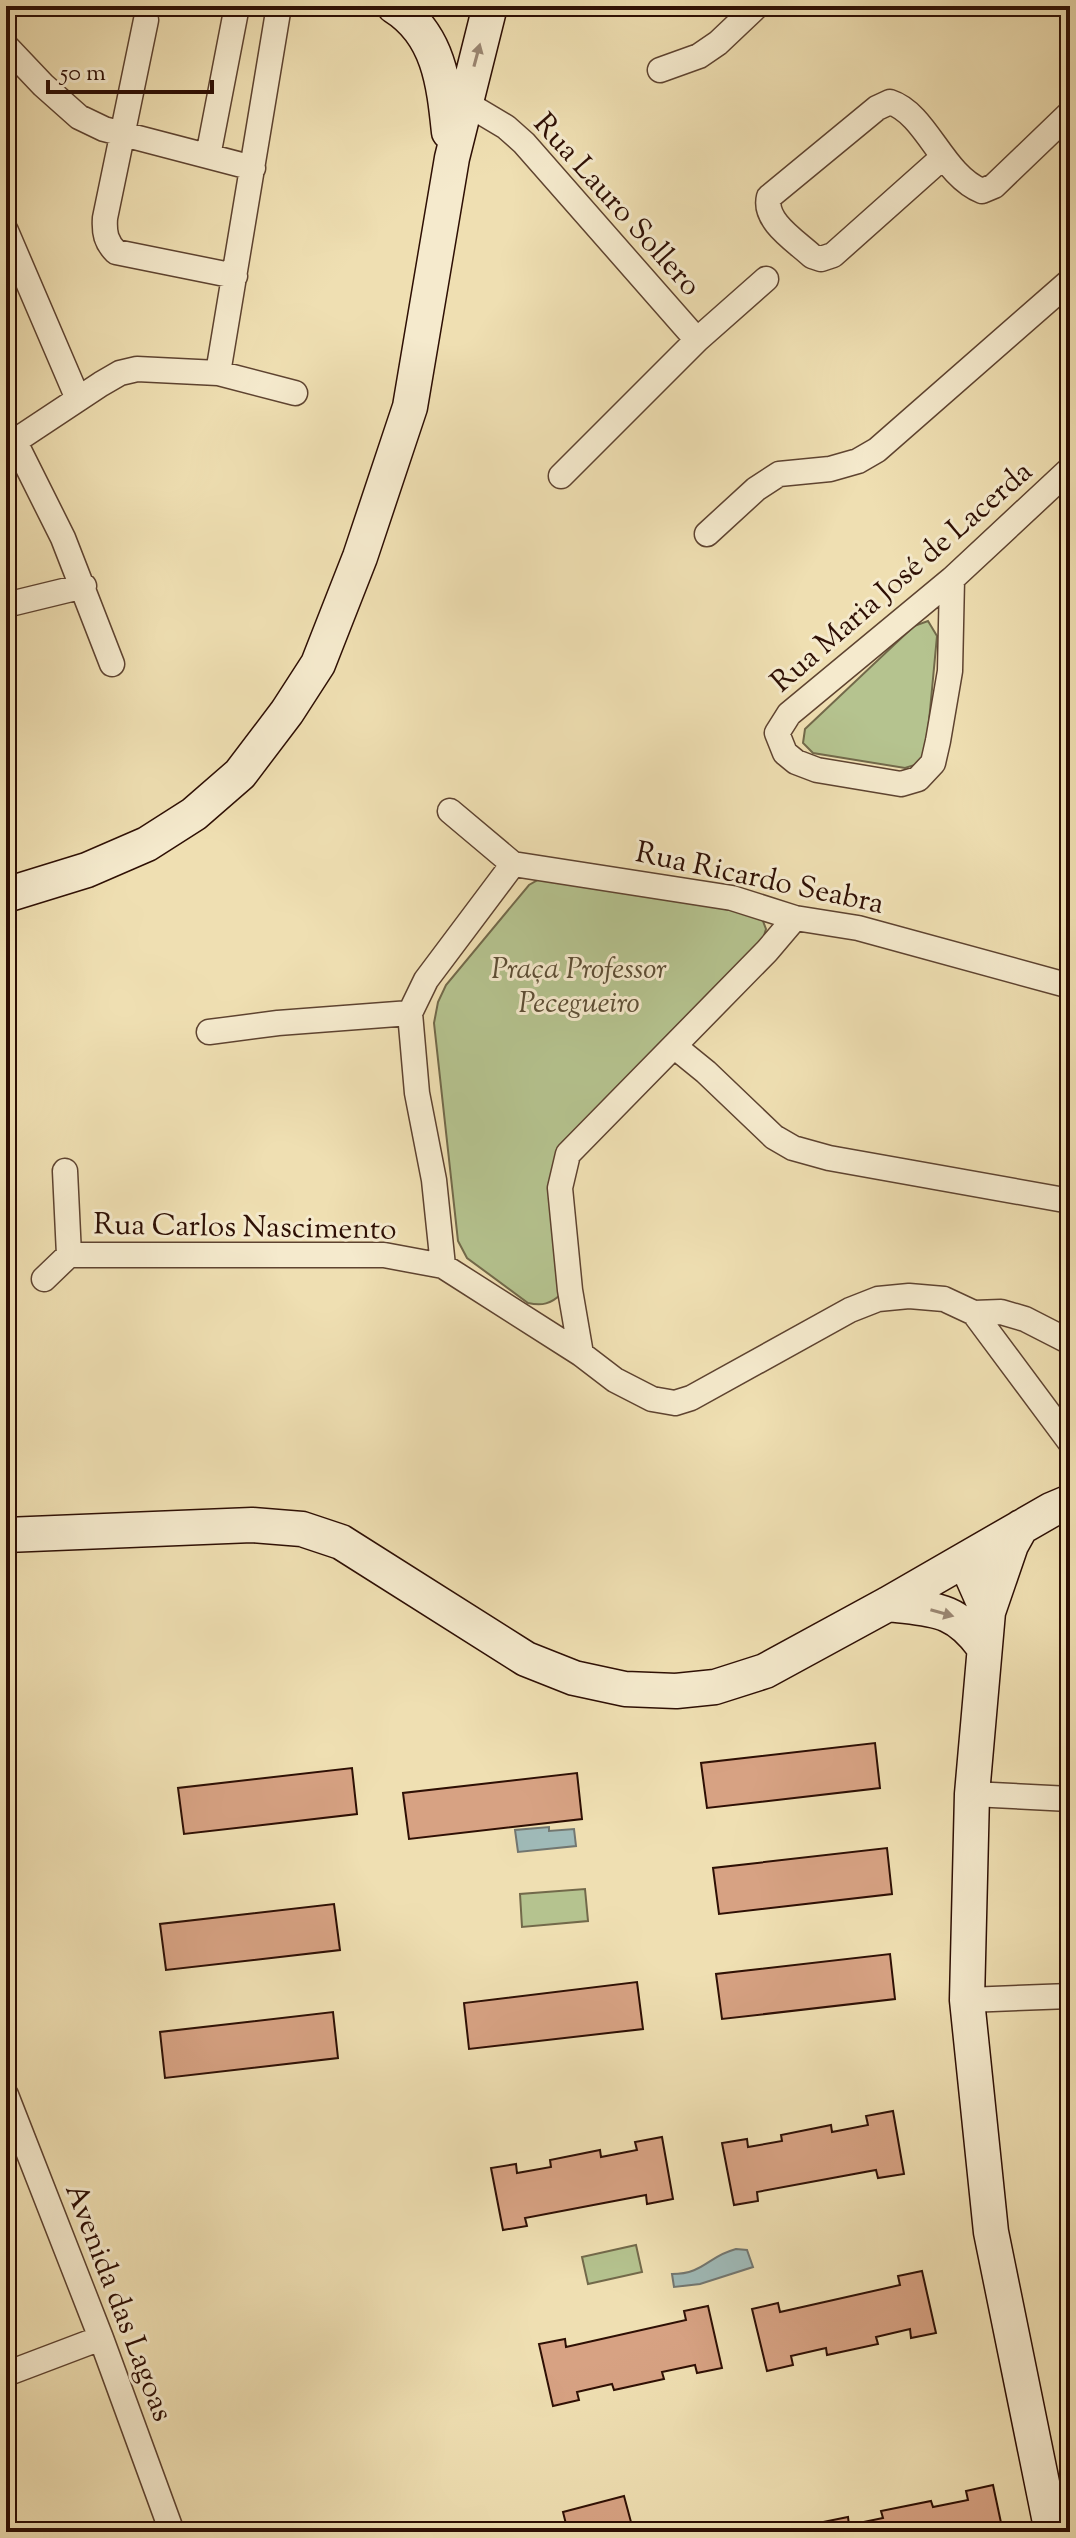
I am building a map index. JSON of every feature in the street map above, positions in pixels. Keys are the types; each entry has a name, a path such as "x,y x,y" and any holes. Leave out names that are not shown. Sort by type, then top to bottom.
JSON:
{"main road":[{"path":"394,6 421,29 455,96"},
{"path":"6,895 99,865 147,844 194,814 240,774 287,712 318,664 360,557 410,407 452,158 455,96 490,6"},
{"path":"6,1535 252,1525 302,1529 341,1542 526,1659 574,1678 625,1689 676,1691 715,1687 765,1671 1070,1502"},
{"path":"1021,1527 1011,1545 988,1612 983,1646 972,1794 967,2000 991,2232 1052,2532"},
{"path":"965,1560 988,1612"},
{"path":"888,1604 939,1611 957,1618 969,1627 983,1646"}],"street":[{"path":"208,156 237,6"},
{"path":"218,373 279,6"},
{"path":"660,70 699,56 718,43 757,6"},
{"path":"146,20 104,233 116,252 235,276"},
{"path":"6,46 79,117 104,129 253,168"},
{"name":"Rua Lauro Sollero","path":"455,96 506,127 524,143 697,340"},
{"path":"943,157 833,255 821,259 812,256 769,216 769,197 877,108 890,102 903,106 943,157 971,186 982,191 994,186 1070,113"},
{"path":"6,231 78,399"},
{"path":"561,476 697,340 766,279"},
{"path":"707,534 756,489 779,474 830,469 858,461 877,450 1070,281"},
{"path":"112,664 63,538 11,444 120,373 137,369 218,373 295,393"},
{"name":"Rua Maria José de Lacerda","path":"952,579 950,671 941,727 933,763 918,779 901,784 817,770 796,762 785,753 777,733 789,714 952,579 1070,469"},
{"path":"6,605 84,586"},
{"path":"443,1266 434,1180 417,1093 410,1013 426,980 513,864 450,811"},
{"name":"Rua Ricardo Seabra","path":"513,864 732,898 795,918 858,928 1070,986"},
{"path":"581,1354 570,1290 560,1188 568,1154 795,918"},
{"path":"209,1032 278,1023 410,1013"},
{"path":"674,1046 774,1137 793,1148 829,1158 1070,1201"},
{"name":"Rua Carlos Nascimento","path":"65,1171 69,1255"},
{"name":"Rua Carlos Nascimento","path":"44,1279 69,1255 384,1255 443,1266 581,1354 615,1380 652,1399 675,1403 691,1398 850,1310 878,1299 909,1296 944,1299 974,1313 1001,1312 1025,1319 1070,1342"},
{"path":"974,1313 1070,1442"},
{"path":"972,1794 1070,1799"},
{"path":"967,2000 1070,1996"},
{"name":"Avenida das Lagoas","path":"6,2095 101,2338 172,2532"},
{"path":"6,2374 101,2338"}],"green space":[{"path":"928,621 937,636 926,753 918,764 905,768 813,753 803,743 805,729 914,626"},
{"name":"Praça Professor Pecegueiro","path":"558,876 761,916 766,929 763,939 560,1154 561,1294 550,1302 538,1304 528,1303 467,1258 458,1241 434,1023 438,1002 446,985 529,885 543,877"},
{"path":"585,1889 588,1921 522,1927 520,1894"},
{"path":"636,2245 642,2272 588,2284 582,2257"}],"water":[{"path":"549,1827 549,1831 574,1829 576,1846 518,1852 515,1830"},
{"path":"736,2249 747,2250 753,2267 700,2284 674,2287 672,2274 692,2271"}],"building":[{"path":"875,1743 880,1788 707,1808 701,1763"},
{"path":"352,1768 357,1814 184,1834 178,1788"},
{"path":"577,1773 582,1819 409,1839 403,1793"},
{"path":"887,1848 892,1894 719,1914 713,1868"},
{"path":"334,1904 340,1950 166,1970 160,1924"},
{"path":"890,1954 895,1999 722,2019 716,1974"},
{"path":"637,1982 643,2029 469,2049 464,2003"},
{"path":"333,2012 338,2058 165,2078 160,2032"},
{"path":"893,2111 904,2174 878,2178 876,2170 757,2192 758,2201 734,2205 722,2143 747,2139 748,2147 782,2141 781,2135 831,2125 832,2132 868,2125 866,2116"},
{"path":"662,2137 673,2199 647,2204 646,2195 525,2218 527,2226 503,2230 491,2168 516,2164 517,2173 551,2167 550,2160 600,2150 601,2157 637,2150 635,2142"},
{"path":"922,2271 936,2333 911,2338 910,2329 876,2337 878,2344 827,2355 826,2348 791,2356 793,2365 767,2371 752,2309 778,2303 780,2312 900,2285 898,2276"},
{"path":"708,2306 722,2368 697,2373 695,2365 662,2372 664,2379 614,2390 612,2384 577,2392 579,2400 553,2406 539,2344 565,2339 566,2347 686,2320 684,2311"},
{"path":"993,2485 1003,2532 825,2532 823,2522 848,2517 849,2525 883,2518 881,2511 931,2501 933,2507 968,2500 966,2491"},
{"path":"624,2496 631,2522 623,2524 625,2532 568,2532 563,2512"}]}
